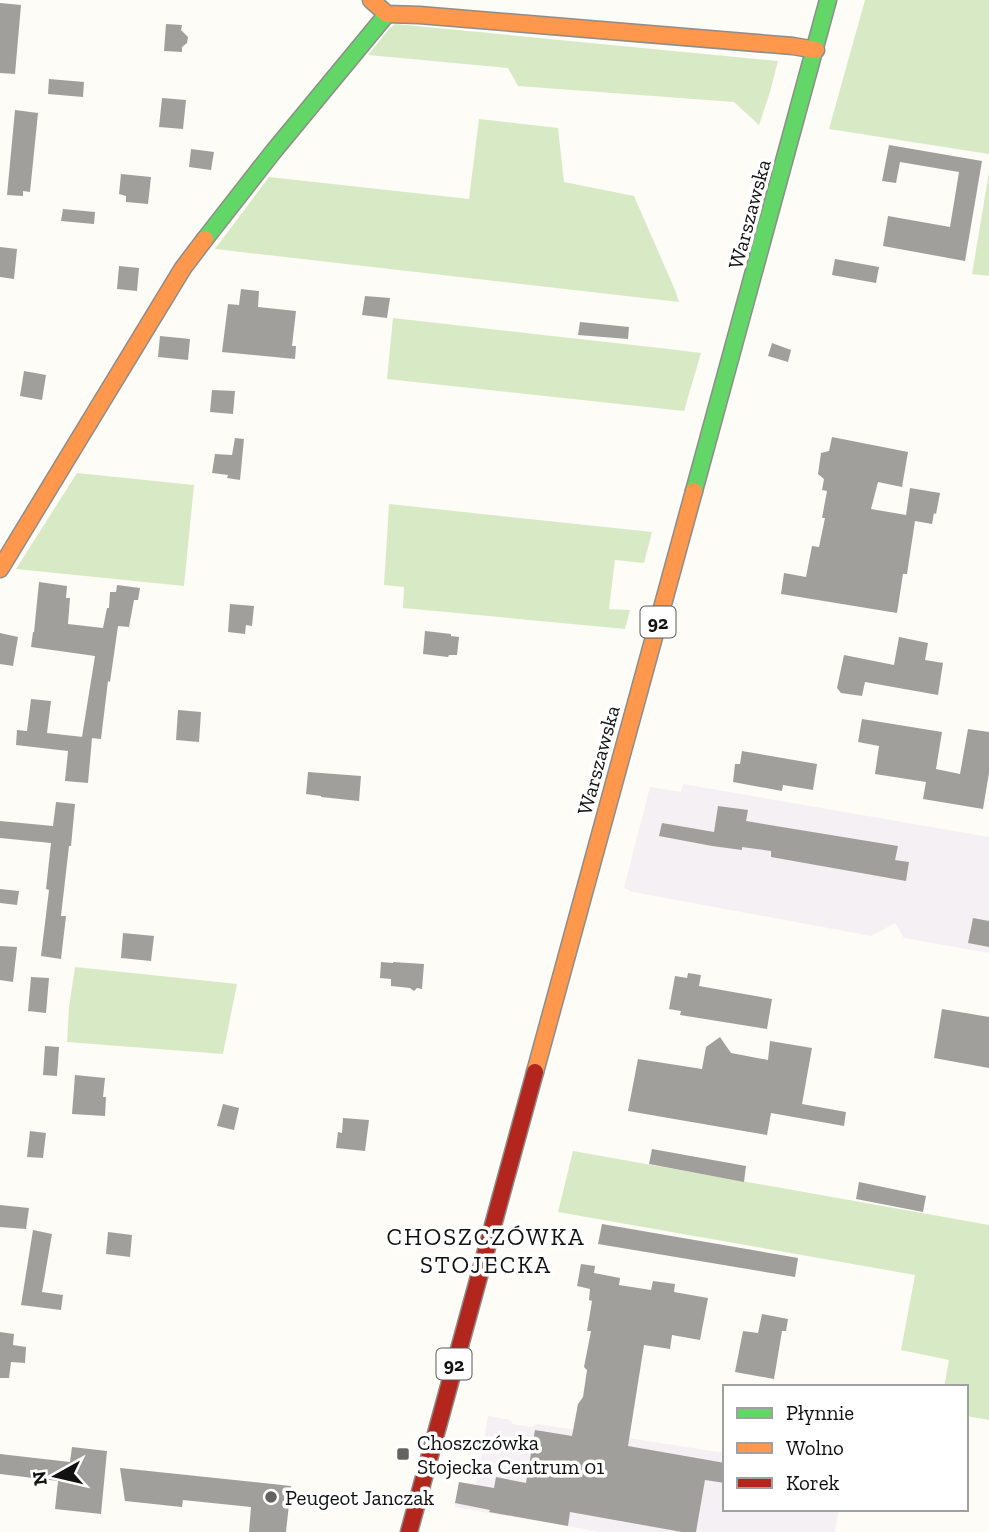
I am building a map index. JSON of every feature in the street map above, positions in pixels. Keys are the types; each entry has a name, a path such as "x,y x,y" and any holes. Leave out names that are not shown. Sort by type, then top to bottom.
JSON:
{"main road":[{"path":"371,0 387,14 816,50"},
{"name":"Warszawska","path":"409,1532 828,0"},
{"path":"0,569 183,268 273,152 387,14"}],"shaded area":[{"path":"683,784 989,837 989,953 904,938 895,923 871,936 633,892 624,888 650,787 681,792"},
{"path":"488,1416 531,1427 537,1424 723,1453 723,1511 839,1511 835,1532 601,1532 455,1507 459,1482 476,1485"}],"green space":[{"path":"865,0 989,0 989,154 829,129"},
{"path":"395,24 778,61 759,125 734,102 518,86 508,68 368,55"},
{"path":"479,119 558,128 564,182 634,196 679,302 215,249 269,177 469,199"},
{"path":"989,172 989,276 972,274"},
{"path":"393,318 701,353 684,411 387,379"},
{"path":"77,473 194,485 184,586 16,569"},
{"path":"389,504 652,532 644,563 615,560 609,609 630,610 625,629 403,608 404,587 384,585"},
{"path":"75,967 237,984 223,1054 67,1042"},
{"path":"573,1151 989,1225 989,1420 968,1416 968,1385 944,1385 949,1360 901,1350 915,1275 558,1212"}],"building":[{"path":"0,3 21,5 15,74 0,73"},
{"path":"166,24 182,25 181,30 188,37 182,52 164,51"},
{"path":"49,79 84,82 83,97 48,94"},
{"path":"162,98 186,100 183,129 159,127"},
{"path":"15,110 38,113 30,192 23,191 23,196 7,195"},
{"path":"889,145 982,161 965,261 883,246 888,216 950,227 959,172 900,162 896,183 882,181"},
{"path":"191,149 214,152 211,170 189,167"},
{"path":"121,174 151,177 148,204 126,202 126,196 119,194"},
{"path":"63,209 95,212 94,224 61,221"},
{"path":"0,247 17,249 14,279 0,277"},
{"path":"835,259 879,267 876,283 832,275"},
{"path":"119,266 139,268 137,291 117,289"},
{"path":"241,289 259,291 258,307 296,311 292,346 296,346 295,359 222,352 228,304 239,305"},
{"path":"365,296 390,298 387,318 362,315"},
{"path":"580,322 629,327 628,339 578,335"},
{"path":"160,336 190,339 188,360 158,357"},
{"path":"772,343 791,350 788,362 768,356"},
{"path":"24,371 46,375 42,400 20,396"},
{"path":"212,390 235,391 233,414 210,412"},
{"path":"832,437 908,452 902,487 878,482 871,509 906,515 910,488 940,493 932,524 915,521 907,574 903,574 897,613 781,594 784,573 806,577 812,546 819,547 827,491 822,490 824,479 818,474 821,453 829,451"},
{"path":"235,438 244,439 240,480 212,473 215,454 232,455"},
{"path":"39,582 67,586 66,598 70,598 68,624 103,628 110,592 116,592 117,585 140,588 138,600 134,600 129,627 118,626 101,739 82,737 95,656 31,647"},
{"path":"230,604 254,606 252,626 246,625 245,634 228,632"},
{"path":"425,631 459,637 457,655 448,657 423,654"},
{"path":"0,633 18,637 13,666 0,664"},
{"path":"899,637 928,643 925,660 943,663 938,695 865,682 862,696 841,693 837,688 844,655 894,665"},
{"path":"31,699 51,701 47,733 92,738 88,783 65,781 68,751 16,745 17,730 27,731"},
{"path":"178,710 201,712 199,742 176,740"},
{"path":"862,719 942,732 936,769 960,774 968,729 989,732 989,773 983,809 923,799 926,782 875,774 879,746 858,742"},
{"path":"742,751 817,764 813,790 783,785 782,791 733,782 735,764 740,764"},
{"path":"308,772 361,776 359,801 306,794"},
{"path":"56,802 75,804 61,916 66,916 61,959 41,956 49,890 46,889 51,843 0,838 0,821 53,826"},
{"path":"718,806 748,810 746,821 898,846 895,860 909,862 906,881 771,857 771,851 712,846 659,836 662,823 714,832"},
{"path":"0,889 19,891 17,905 0,903"},
{"path":"973,918 989,921 989,947 968,943"},
{"path":"123,933 154,936 151,961 121,958"},
{"path":"0,946 17,947 13,982 0,980"},
{"path":"381,962 424,964 422,989 417,988 414,991 391,986 391,979 380,978"},
{"path":"688,973 701,975 699,986 772,999 767,1029 680,1015 681,1011 669,1009 675,976 687,978"},
{"path":"31,977 49,978 46,1013 28,1011"},
{"path":"942,1009 989,1017 989,1068 934,1058"},
{"path":"720,1037 731,1053 768,1060 770,1041 812,1048 802,1104 846,1112 844,1126 771,1113 767,1135 628,1111 638,1059 702,1069 706,1047"},
{"path":"45,1046 59,1047 57,1076 43,1075"},
{"path":"75,1075 105,1078 105,1116 72,1114"},
{"path":"223,1104 239,1108 234,1130 217,1126"},
{"path":"343,1118 369,1120 365,1151 336,1148 338,1132 342,1133"},
{"path":"30,1131 46,1133 43,1158 27,1157"},
{"path":"652,1149 746,1166 744,1182 649,1164"},
{"path":"859,1182 926,1196 923,1212 856,1199"},
{"path":"0,1205 29,1208 26,1229 0,1227"},
{"path":"602,1224 798,1258 795,1277 598,1244"},
{"path":"33,1230 52,1234 42,1292 63,1295 61,1310 21,1305"},
{"path":"108,1232 132,1235 130,1257 106,1254"},
{"path":"581,1264 595,1266 594,1273 620,1278 619,1285 651,1290 653,1281 675,1284 674,1292 708,1298 700,1340 672,1335 670,1349 644,1345 628,1446 723,1463 723,1483 705,1480 696,1532 682,1532 570,1512 568,1526 455,1503 459,1482 494,1488 496,1477 526,1483 535,1430 572,1436 587,1370 584,1367 591,1331 587,1331 592,1301 589,1300 590,1289 577,1286"},
{"path":"762,1314 788,1319 786,1331 782,1331 774,1379 735,1372 743,1331 758,1333"},
{"path":"0,1332 14,1334 13,1345 26,1347 25,1363 11,1362 9,1378 0,1378"},
{"path":"72,1447 107,1451 101,1514 55,1509 58,1481 0,1474 0,1454 70,1462"},
{"path":"120,1468 291,1486 286,1532 249,1532 251,1507 183,1500 182,1507 125,1501"}],"traffic: fast":[{"path":"694,491 828,0"},
{"path":"205,239 387,14"}],"traffic: slow":[{"path":"371,0 387,14 816,50"},
{"path":"0,569 183,268 205,239"},
{"path":"535,1072 694,491"}],"traffic: jam":[{"path":"409,1532 535,1072"}],"place":[{"name":"Choszczówka Stojecka Centrum 01","path":"403,1454"},
{"name":"Peugeot Janczak","path":"271,1497"}],"district":[{"name":"CHOSZCZÓWKA STOJECKA","path":"486,1250"}]}
